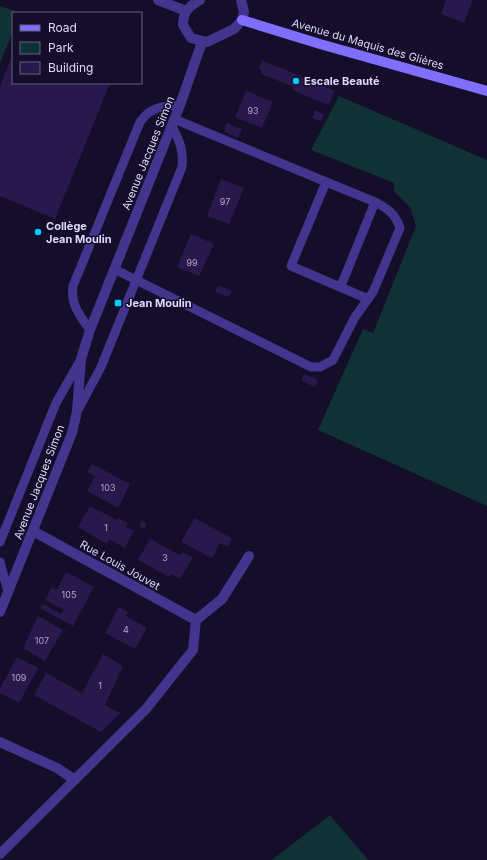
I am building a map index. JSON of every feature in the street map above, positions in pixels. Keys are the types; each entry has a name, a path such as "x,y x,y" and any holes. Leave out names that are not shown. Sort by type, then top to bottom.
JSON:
{"street":[{"path":"158,0 186,11"},
{"path":"200,0 191,5 186,11 183,20 185,30 191,38 202,42 212,40 234,29 242,20 244,12 241,0"},
{"name":"Avenue du Maquis des Glières","path":"242,20 320,44 487,91"},
{"name":"Avenue Jacques Simon","path":"0,612 72,434 77,411 81,359 90,330 180,105 202,42"},
{"name":"Rue Louis Jouvet","path":"33,531 196,620"},
{"path":"0,854 146,709 193,650 196,620 222,599 249,556"},
{"path":"0,742 57,768 75,780"}],"lane":[{"path":"90,330 74,305 71,295 73,286 140,122 151,110 165,106 180,105"},
{"path":"114,269 311,367 320,367 333,360 355,317 373,292 400,228 397,218 390,210 375,202 173,122"},
{"path":"77,411 101,367 182,167 184,155 173,122"},
{"path":"326,182 291,266 341,286 368,299"},
{"path":"341,286 375,202"},
{"path":"0,542 56,403 81,359"},
{"path":"0,562 8,592"}],"green space":[{"path":"0,6 15,12 12,12 12,33 0,63"},
{"path":"339,96 487,160 487,506 318,430 363,329 373,333 416,226 410,207 394,191 394,183 311,150"},
{"path":"330,815 368,860 272,860"}],"building":[{"path":"446,0 473,0 464,23 441,14"},
{"path":"12,56 12,84 110,84 55,219 0,196 0,86"},
{"name":"Escale Beauté","path":"262,60 335,91 328,105 292,90 294,87 261,74 262,71 259,67"},
{"path":"246,91 273,102 262,128 235,117"},
{"path":"315,110 324,115 321,121 312,118"},
{"path":"227,123 242,129 238,138 224,131"},
{"path":"221,179 244,188 229,224 207,216"},
{"path":"191,234 214,244 199,276 177,267"},
{"path":"218,285 232,291 229,297 215,292"},
{"path":"304,374 318,380 315,387 301,380"},
{"path":"92,464 130,484 118,508 87,491 95,476 87,472"},
{"path":"90,506 117,520 118,518 128,523 126,527 134,531 125,548 109,539 107,544 78,527"},
{"path":"194,518 232,538 228,547 220,543 212,558 181,542"},
{"path":"142,521 147,524 144,529 139,526"},
{"path":"150,539 180,555 182,552 193,557 180,579 171,574 169,577 138,560"},
{"path":"66,572 94,587 73,626 40,608 43,604 61,614 64,610 45,600 52,587 57,590"},
{"path":"119,607 128,612 126,616 147,628 135,649 105,633"},
{"path":"38,616 63,630 45,661 23,648"},
{"path":"103,654 123,666 105,705 120,713 101,732 34,695 46,673 82,693"},
{"path":"17,657 38,668 19,703 0,693 0,688"}],"place":[{"name":"Escale Beauté","path":"296,81"},
{"name":"Collège Jean Moulin","path":"38,232"},
{"name":"Jean Moulin","path":"118,303"}]}
